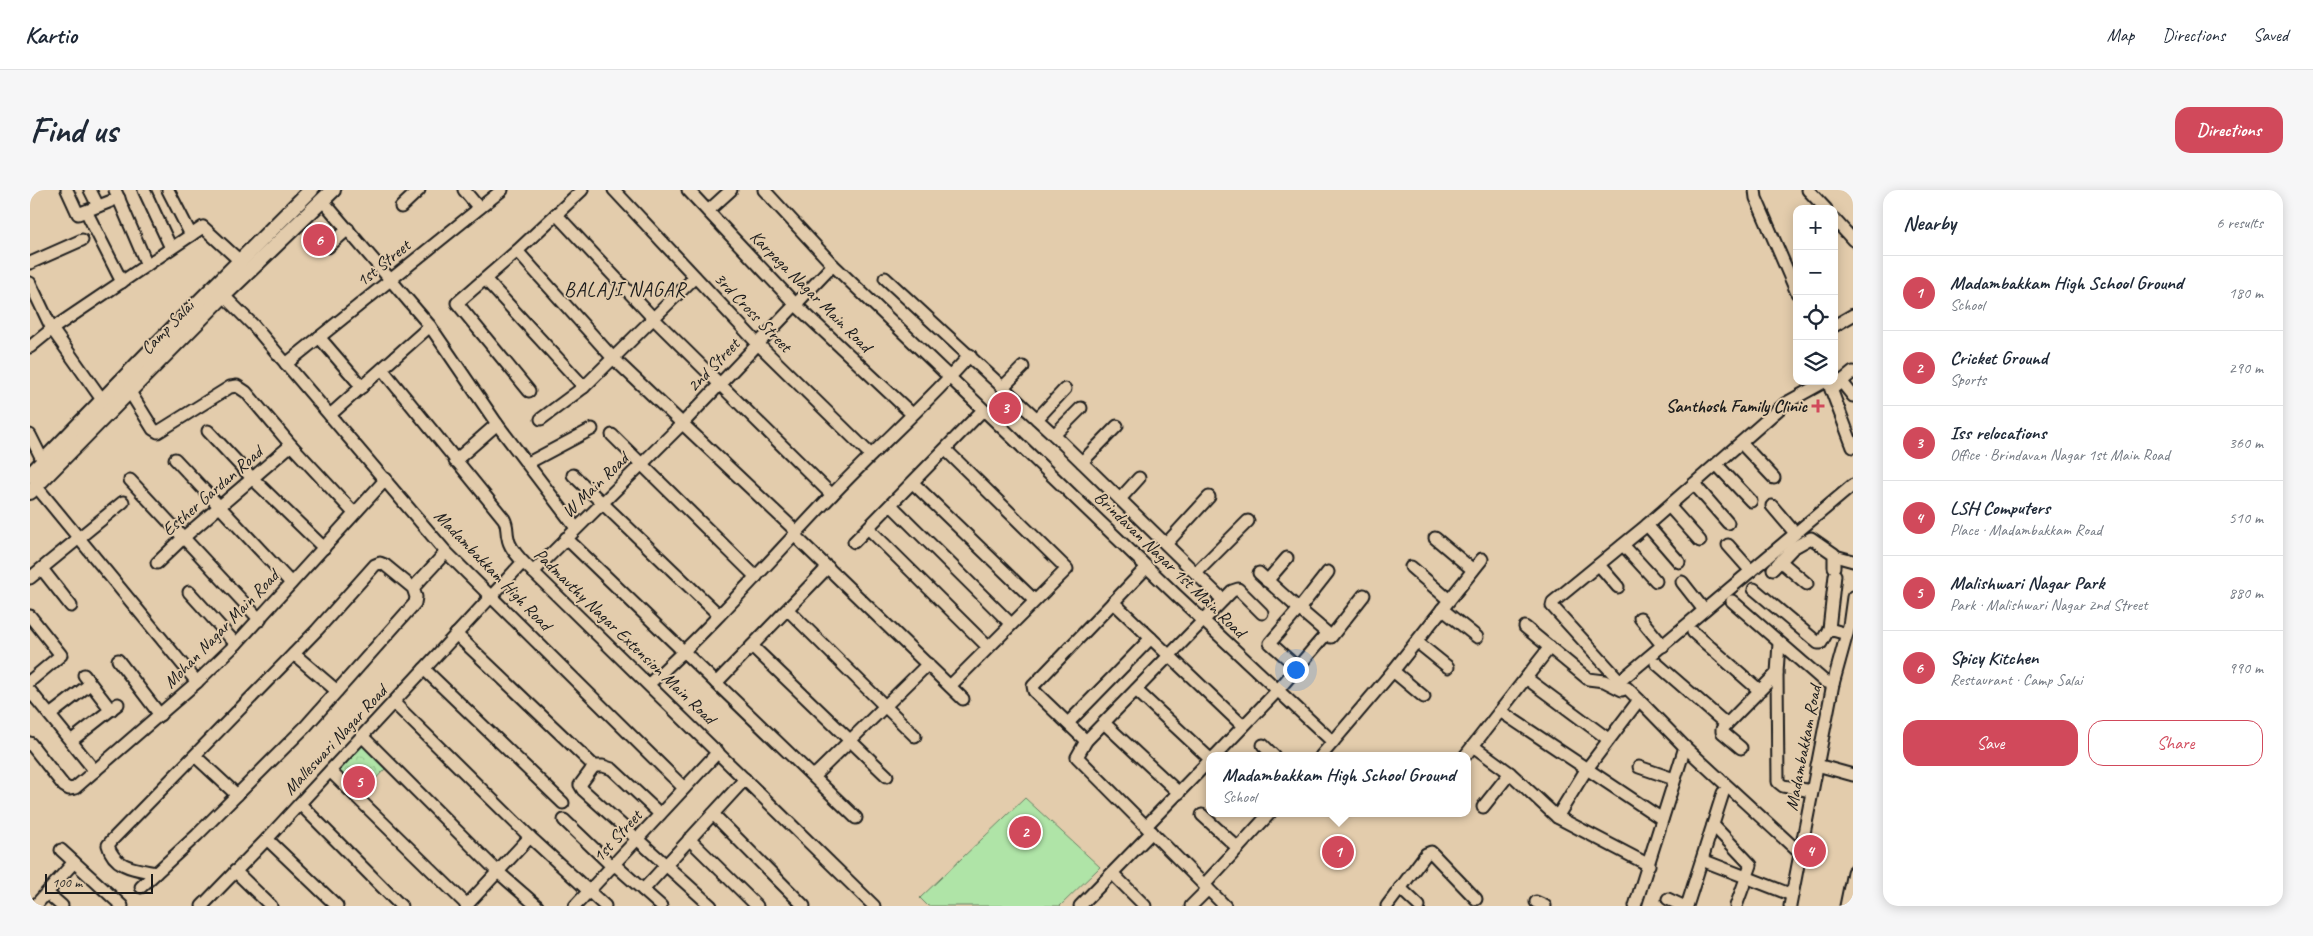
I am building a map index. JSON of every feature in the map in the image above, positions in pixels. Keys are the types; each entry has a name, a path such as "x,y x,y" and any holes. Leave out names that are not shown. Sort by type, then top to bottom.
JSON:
{"main road":[{"name":"Camp Salai","path":"32,484 130,392 219,291 240,261 311,190"},
{"name":"Camp Salai","path":"32,484 43,462 102,401 219,291 333,190"}],"street":[{"path":"68,190 78,214 98,206 117,194 147,265"},
{"path":"90,190 98,206"},
{"path":"144,190 171,248"},
{"path":"168,190 192,235"},
{"path":"401,207 420,190"},
{"path":"464,190 479,208"},
{"name":"1st Street","path":"286,364 502,190"},
{"path":"529,391 457,303 517,251 582,190"},
{"name":"3rd Cross Street","path":"614,190 758,344 871,455"},
{"name":"Karpaga Nagar Main Road","path":"688,190 797,306 912,414"},
{"path":"708,211 731,190"},
{"name":"Brindavan Nagar 1st Main Road","path":"764,190 834,265 983,410 1334,742"},
{"path":"1755,190 1756,198 1793,284"},
{"path":"1808,190 1822,205"},
{"path":"323,200 430,326 497,424 576,528"},
{"path":"86,211 122,282"},
{"path":"556,214 654,319 832,495"},
{"path":"1838,223 1853,240"},
{"path":"30,348 52,329 203,227 240,261"},
{"path":"328,247 348,229"},
{"path":"30,263 82,240"},
{"path":"517,251 612,357 796,534 963,699"},
{"name":"2nd Street","path":"682,424 718,384 797,306 834,265"},
{"path":"541,419 584,387 695,276"},
{"path":"885,278 1037,419 1223,600"},
{"path":"485,279 584,387"},
{"path":"30,283 52,329 102,401"},
{"name":"Madambakkam High Road","path":"219,291 254,326 386,479 446,552 684,788"},
{"path":"1838,324 1853,315"},
{"path":"330,415 430,326"},
{"path":"319,337 362,387"},
{"path":"649,684 684,652 832,495 970,356"},
{"path":"1003,387 1023,367"},
{"name":"Padmavthy Nagar Extension Main Road","path":"382,369 504,519 513,550 523,562 874,906"},
{"path":"1838,382 1853,372"},
{"path":"1841,382 1853,396"},
{"path":"1826,385 1786,403 1647,525 1553,602 1553,608 1620,681 1853,485"},
{"path":"1828,385 1853,448"},
{"path":"130,392 153,429 158,432 230,387 237,386 246,392 291,445 354,513"},
{"path":"1037,419 1065,389"},
{"path":"1054,436 1081,408"},
{"path":"854,542 983,410"},
{"path":"455,460 497,424"},
{"name":"W Main Road","path":"533,572 682,424"},
{"path":"1082,462 1117,426"},
{"path":"528,463 592,429"},
{"path":"208,430 252,478 324,548"},
{"path":"30,435 43,462"},
{"path":"612,435 643,463 756,577"},
{"path":"1741,443 1774,478"},
{"name":"Esther Gardan Road","path":"157,563 218,507 291,445"},
{"path":"946,450 1067,569 950,686"},
{"path":"175,459 291,583"},
{"path":"1717,465 1751,501"},
{"path":"573,475 719,615"},
{"path":"1120,499 1138,478"},
{"name":"Mohan Nagar Main Road","path":"30,743 64,786 69,789 75,788 197,682 236,644 260,620 291,583 386,479"},
{"path":"130,480 260,620"},
{"path":"913,483 1034,600"},
{"path":"32,484 197,682"},
{"path":"1694,484 1728,523"},
{"path":"1166,544 1208,497"},
{"path":"30,578 123,502"},
{"path":"890,506 1011,624"},
{"path":"1669,506 1700,541"},
{"path":"1772,506 1795,533"},
{"path":"1196,573 1248,521"},
{"path":"1647,525 1679,562"},
{"path":"868,528 988,647"},
{"path":"566,538 856,818"},
{"path":"1435,538 1473,570"},
{"path":"1754,589 1818,643 1821,643 1829,630 1835,566 1811,538 1793,548 1776,565 1807,584"},
{"path":"1623,545 1656,582"},
{"path":"1728,545 1751,571"},
{"path":"413,588 446,552"},
{"path":"1287,558 1263,577 1331,637"},
{"path":"1325,752 1393,671 1482,559"},
{"path":"1835,566 1853,561"},
{"name":"Malleswari Nagar Road","path":"204,905 300,804 523,562"},
{"path":"141,887 156,873 237,795 306,726 415,603 416,597 413,588 385,565 380,563 375,565 294,654 108,845 110,854 118,863 134,869 156,873"},
{"path":"1599,564 1618,587"},
{"path":"716,683 828,567"},
{"path":"1086,741 1034,691 1033,686 1147,567"},
{"path":"1411,567 1477,637"},
{"path":"42,569 71,606"},
{"path":"1297,667 1270,643 1328,572"},
{"path":"1682,582 1704,610"},
{"path":"1225,906 1077,759 1086,741 1232,591 1238,589 1262,613"},
{"path":"189,592 236,644"},
{"path":"1218,752 1278,690 1297,667 1331,637 1364,595"},
{"name":"Madambakkam Road","path":"1791,900 1833,684 1853,597"},
{"path":"1732,601 1824,681 1833,684"},
{"path":"1113,602 1243,726"},
{"path":"788,610 915,736"},
{"path":"30,616 64,653 30,681"},
{"path":"1640,618 1662,646"},
{"path":"1524,627 1588,680 1604,681 1622,690 1627,688 1685,747 1801,854"},
{"path":"1829,630 1846,634"},
{"path":"1693,632 1759,690"},
{"path":"456,634 594,766 612,769 660,814"},
{"path":"1068,722 1151,638"},
{"path":"1416,642 1448,667"},
{"path":"1780,643 1777,674 1778,782 1783,786 1812,791"},
{"path":"752,646 886,776"},
{"path":"1468,752 1550,647"},
{"path":"294,654 336,691"},
{"path":"118,660 160,715"},
{"path":"1656,663 1726,724"},
{"path":"814,776 928,664"},
{"path":"424,669 563,803"},
{"path":"1393,671 1424,697"},
{"path":"1741,748 1722,732 1722,729 1777,674"},
{"path":"1526,678 1608,739"},
{"path":"50,715 87,680 114,707 71,741"},
{"path":"1136,690 1206,757"},
{"path":"30,691 95,770"},
{"path":"1557,817 1586,770 1639,700"},
{"path":"394,702 530,837 606,906"},
{"path":"1500,712 1662,819"},
{"path":"1104,723 1179,793"},
{"path":"362,736 533,905"},
{"path":"1262,745 1270,752"},
{"path":"1473,746 1510,773 1557,817 1649,865"},
{"path":"1635,906 1685,747"},
{"path":"684,788 718,752"},
{"path":"195,756 237,795"},
{"path":"1082,905 1113,874 1179,793 1206,763"},
{"path":"1817,765 1853,775"},
{"path":"594,766 580,785 711,906"},
{"path":"1640,767 1674,780"},
{"path":"330,771 466,906 530,837"},
{"path":"1482,807 1510,773"},
{"path":"643,890 745,780"},
{"name":"1st Street","path":"575,906 614,866 684,788"},
{"path":"1687,906 1723,793"},
{"path":"300,804 402,906"},
{"path":"713,814 804,906"},
{"path":"1202,815 1238,848"},
{"path":"1191,906 1238,848 1266,817"},
{"path":"564,820 660,906"},
{"path":"1713,825 1751,865 1736,906"},
{"path":"267,839 338,906"},
{"path":"690,839 757,906"},
{"path":"61,850 122,906"},
{"path":"1387,906 1426,854 1431,852 1476,899"},
{"path":"1702,860 1746,877 1791,900"},
{"path":"35,906 74,862"},
{"path":"235,871 271,906"},
{"path":"1113,874 1146,906"},
{"path":"1846,906 1852,878"},
{"path":"1400,888 1419,906"},
{"path":"47,893 62,906"},
{"path":"1668,899 1683,906"}],"green space":[{"path":"360,743 386,768 360,795 332,769"},
{"path":"1025,798 1100,867 1060,906 928,906 920,898"}],"place":[{"name":"Spicy Kitchen","path":"319,240"},
{"name":"Santhosh Family Clinic","path":"1818,406"},
{"name":"Iss relocations","path":"1005,408"},
{"name":"Malishwari Nagar Park","path":"359,782"},
{"name":"Cricket Ground","path":"1025,832"},
{"name":"LSH Computers","path":"1810,851"},
{"name":"Madambakkam High School Ground","path":"1338,852"}],"district":[{"name":"BALAJI NAGAR","path":"625,289"}]}
